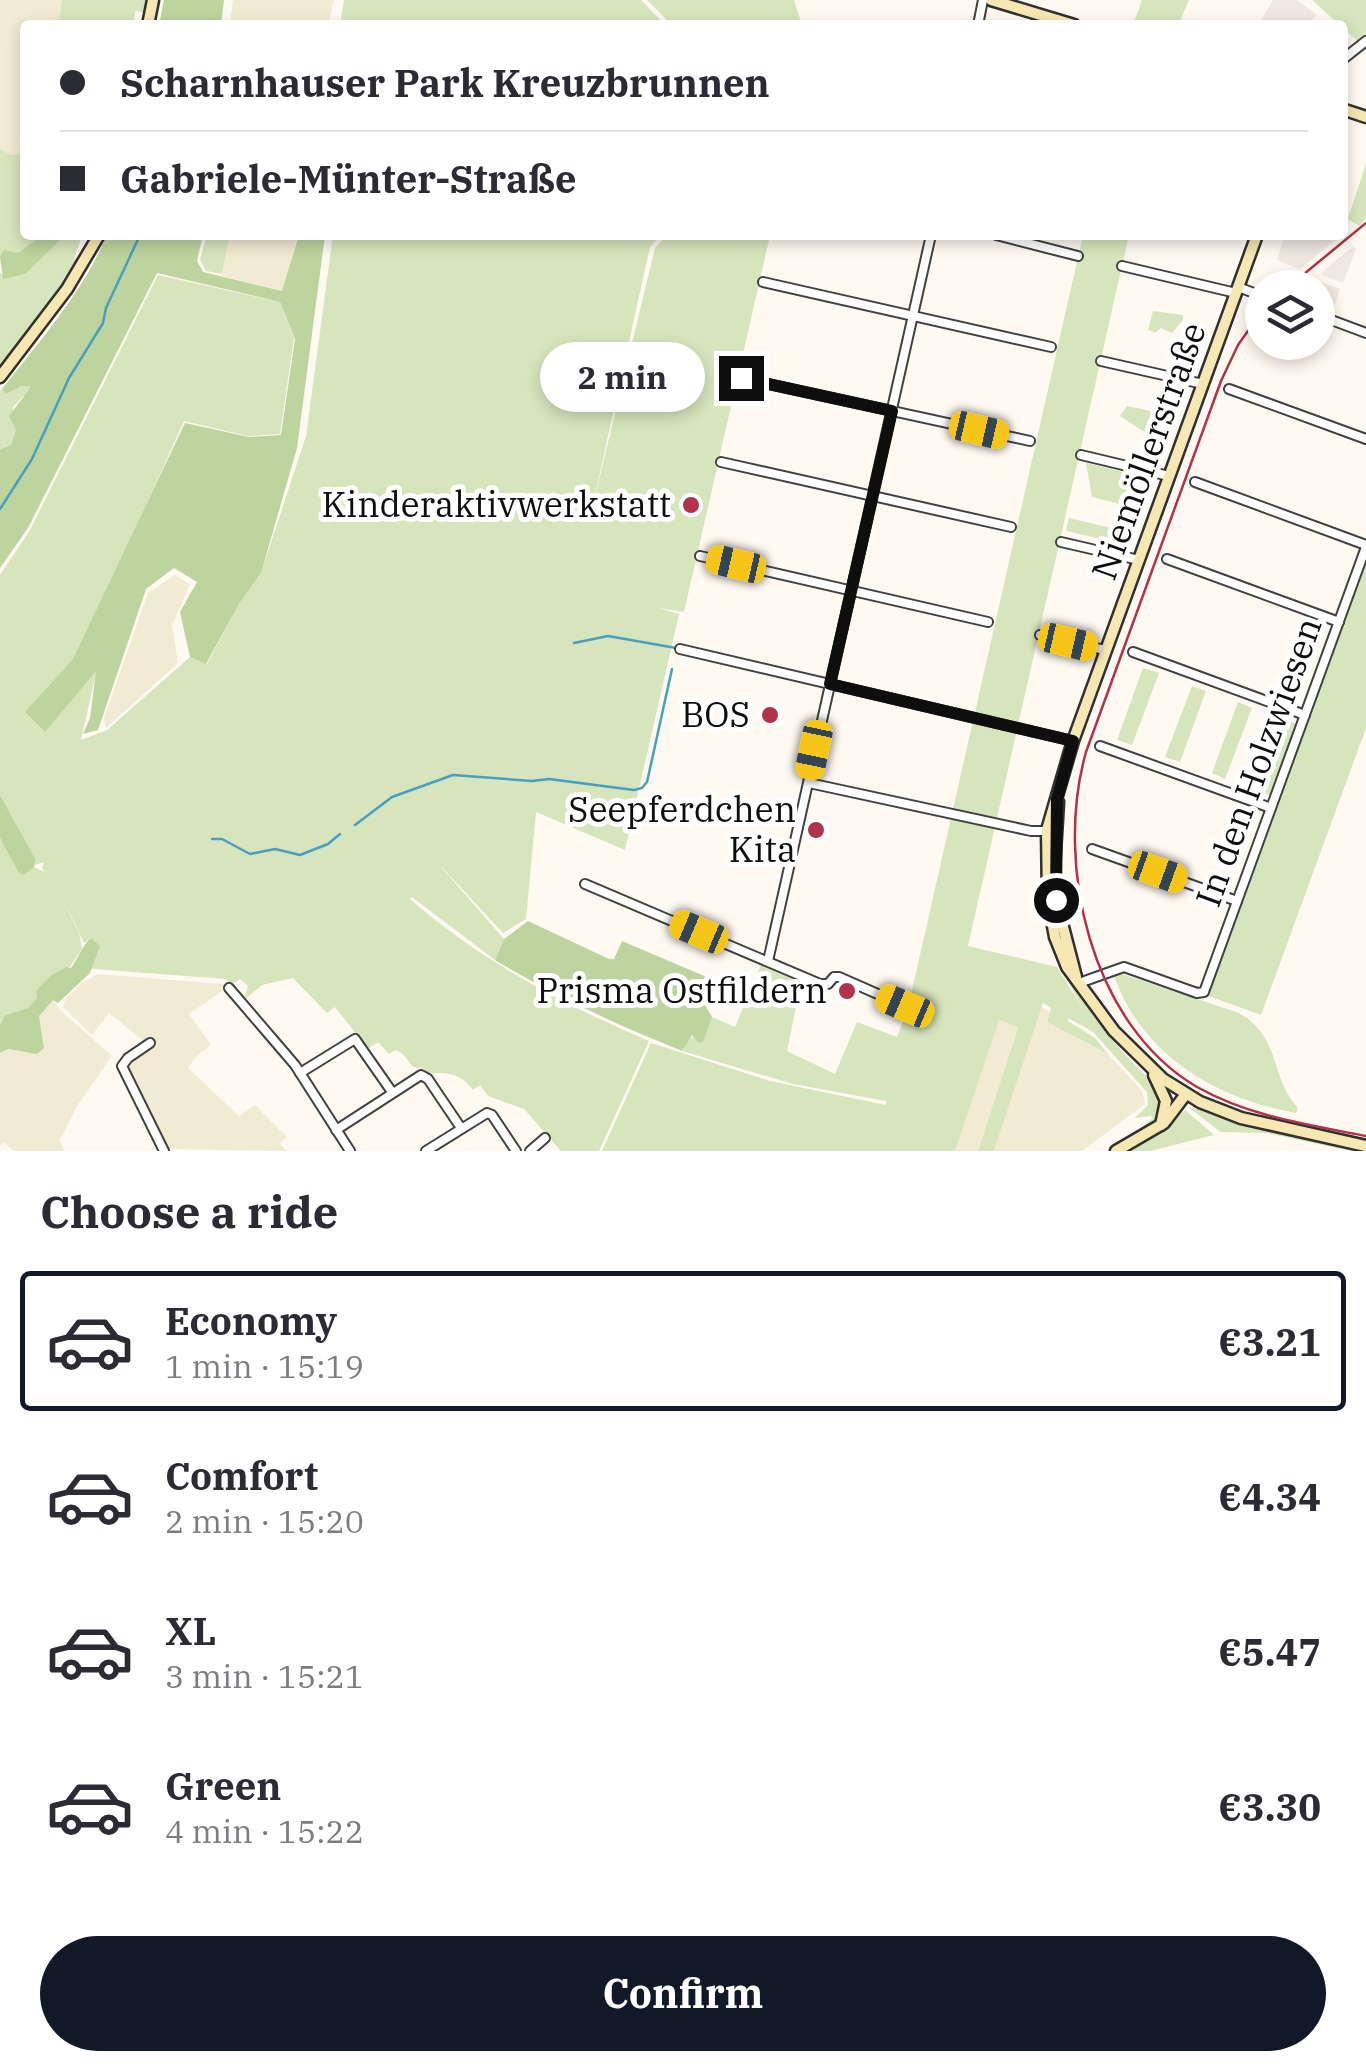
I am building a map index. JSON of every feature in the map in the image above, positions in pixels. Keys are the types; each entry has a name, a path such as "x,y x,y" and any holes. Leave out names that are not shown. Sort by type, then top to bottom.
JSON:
{"main road":[{"path":"987,0 1057,20"},
{"path":"0,377 67,288 96,240"},
{"name":"Niemöllerstraße","path":"1255,240 1073,741 1052,831 1056,900 1078,980 1107,1022 1148,1066 1186,1094 1248,1120 1366,1146"},
{"path":"1148,1066 1165,1098 1166,1111 1160,1126"},
{"path":"1116,1151 1160,1126 1186,1094"}],"street":[{"path":"768,962 930,240"},
{"path":"1016,240 1078,256"},
{"path":"1122,266 1245,292"},
{"path":"764,282 1051,346"},
{"path":"1335,321 1366,333"},
{"path":"1100,361 1203,384"},
{"path":"741,378 1030,441"},
{"path":"1229,389 1366,439"},
{"path":"1080,455 1170,476"},
{"path":"722,462 1011,527"},
{"path":"1195,482 1366,546"},
{"path":"1061,542 1139,560"},
{"name":"In den Holzwiesen","path":"1078,980 1124,967 1200,994 1208,982 1366,546"},
{"path":"700,556 988,622"},
{"path":"1167,559 1339,622"},
{"path":"1040,636 1105,650"},
{"path":"680,649 1073,741"},
{"path":"1133,652 1305,715"},
{"path":"1100,746 1271,808"},
{"path":"810,783 1031,831 1052,831"},
{"path":"1092,850 1237,901"},
{"path":"586,884 822,985 841,978 905,1006"},
{"path":"228,988 300,1074 350,1151"},
{"path":"300,1074 355,1039 392,1092"},
{"path":"150,1043 122,1066 164,1151"},
{"path":"336,1130 416,1076 425,1076 461,1128"},
{"path":"426,1151 488,1112 516,1151"},
{"path":"530,1151 545,1138"}],"shaded area":[{"path":"0,0 62,0 59,20 20,20 20,154 0,149"},
{"path":"233,0 334,0 329,20 231,20"},
{"path":"1273,0 1296,0 1317,15 1312,20 1261,20"},
{"path":"229,240 297,240 283,291 222,276"},
{"path":"1283,240 1336,240 1300,269 1277,260"},
{"path":"1353,246 1356,249 1343,283 1335,280 1335,270 1325,270"},
{"path":"175,575 190,584 172,625 178,663 106,728 104,718 148,593"},
{"path":"98,974 223,984 225,989 189,1014 211,1045 188,1068 239,1116 255,1105 287,1137 280,1143 286,1151 166,1149 127,1074 132,1058 146,1043 109,1013 92,1035 63,1007 66,998"},
{"path":"53,1000 112,1056 77,1106 60,1140 64,1151 14,1151 4,1142 0,1146 0,1053 7,1049 36,1053 44,1045 39,1016"},
{"path":"1041,1007 1050,1012 1047,1022 1108,1054 1142,1091 1145,1104 1082,1151 994,1151"},
{"path":"998,1019 1018,1026 978,1151 955,1151"}],"green space":[{"path":"62,0 147,0 145,13 135,11 134,20 59,20"},
{"path":"164,0 224,0 222,20 160,20"},
{"path":"344,0 641,0 660,20 341,20"},
{"path":"647,0 794,0 800,20 667,20"},
{"path":"1142,0 1189,0 1180,20 1135,20"},
{"path":"1312,0 1366,0 1366,49 1348,33 1348,20 1334,20"},
{"path":"0,149 20,154 20,240 35,240 18,253 4,251 0,257"},
{"path":"1366,164 1366,218 1359,226 1348,219"},
{"path":"35,240 60,240 25,274 3,279 0,257 4,250 18,253"},
{"path":"60,240 80,240 74,259 87,252 0,367 0,272 4,278 24,274"},
{"path":"105,240 202,240 197,261 203,272 282,291 297,240 324,240 297,448 261,573 206,664 190,657 180,612 197,582 174,568 146,589 98,730 83,734 90,718 96,671 45,732 25,712 73,659 185,423 249,437 281,435 295,339 280,302 157,273 28,528 0,568 0,449 11,445 16,430 9,416 31,387 21,386 6,394 2,389 46,334"},
{"path":"206,240 229,240 222,274 206,271 200,259"},
{"path":"332,240 656,240 650,247 591,513 655,248 662,240 769,240 684,612 658,608 679,614 625,850 536,812 526,919 503,933 436,861 504,939 495,960 410,899 465,942 524,979 649,1041 599,1151 561,1151 524,1109 488,1096 480,1085 473,1090 453,1075 428,1074 425,1069 413,1067 402,1053 395,1050 389,1054 378,1042 368,1049 335,1007 327,1013 293,978 262,985 244,1000 248,986 240,979 232,985 226,979 91,968 99,946 91,938 84,943 56,884 82,949 69,968 28,1008 5,1015 0,1025 0,838 24,875 34,867 45,872 44,862 35,865 36,860 0,795 0,575 30,530 158,275 280,302 294,338 280,434 248,436 184,421 73,659 26,712 97,669 81,740 107,730 190,657 207,664 239,604 261,573 306,436"},
{"path":"1082,240 1128,240 968,946 1057,967 1083,1009 1063,966 1097,1020 1159,1091 1162,1107 1158,1118 1134,1134 1153,1118 1135,1118 1148,1105 1147,1092 1093,1032 1068,1018 1095,1038 1108,1054 1047,1022 1051,1008 1043,1003 994,1151 978,1151 1018,1027 999,1020 955,1151 602,1151 651,1043 770,1081 886,1105 886,1101 793,1084 682,1051 686,1040 705,1032 712,1017 735,1027 761,965 801,983 787,1051 835,1074 857,1022 897,1037 908,1008"},
{"path":"1153,311 1183,315 1183,320 1172,333 1161,328 1155,333 1148,330"},
{"path":"21,386 32,387 13,407 16,430 11,445 0,449 0,391 6,393"},
{"path":"1127,406 1151,411 1146,433 1120,416"},
{"path":"1086,463 1155,479 1144,510 1092,497"},
{"path":"1069,518 1136,534 1132,546 1066,531"},
{"path":"1366,555 1366,728 1261,1015 1206,995"},
{"path":"1143,668 1159,673 1132,745 1117,740"},
{"path":"1192,686 1206,691 1180,762 1165,757"},
{"path":"1238,702 1252,708 1225,779 1212,773"},
{"path":"1284,719 1296,724 1271,796 1258,791"},
{"path":"0,795 36,860 24,875 19,873 0,838"},
{"path":"528,921 609,959 614,959 622,941 716,981 706,1007 712,1017 703,1042 692,1035 682,1051 587,1009 495,960 504,939"},
{"path":"91,938 100,946 90,973 58,1003 53,1000 39,1016 44,1048 37,1054 8,1049 0,1053 0,1025 5,1015 28,1008 37,998 36,991 50,976 71,968"},
{"path":"1122,974 1239,1013 1253,1023 1269,1046 1289,1096 1298,1108 1296,1113 1238,1097 1186,1069 1143,1029 1114,976"},
{"path":"1189,1108 1254,1127 1366,1151 1266,1133 1221,1132"},
{"path":"1185,1110 1214,1135 1150,1151 1123,1151 1165,1128"}],"waterway":[{"path":"0,509 32,459 69,378 103,323 106,308 138,240"},
{"path":"574,643 608,636 676,648"},
{"path":"355,825 392,797 453,775 642,788 647,782 672,669"},
{"path":"212,839 222,839 250,854 275,849 300,855 328,844 340,834"}],"tram line":[{"path":"1348,238 1366,223"},
{"path":"1309,270 1345,240"},
{"path":"1245,335 1221,381 1086,752 1077,796 1079,891 1090,939 1107,984 1130,1024 1160,1059 1197,1087 1237,1105 1366,1136"}],"place":[{"name":"Kinderaktivwerkstatt","path":"691,505"},
{"name":"BOS","path":"770,715"},
{"name":"Seepferdchen Kita","path":"816,830"},
{"name":"Prisma Ostfildern","path":"847,991"}],"route":[{"path":"741,378 892,411 830,684 1073,741 1057,799 1056,900"}]}
